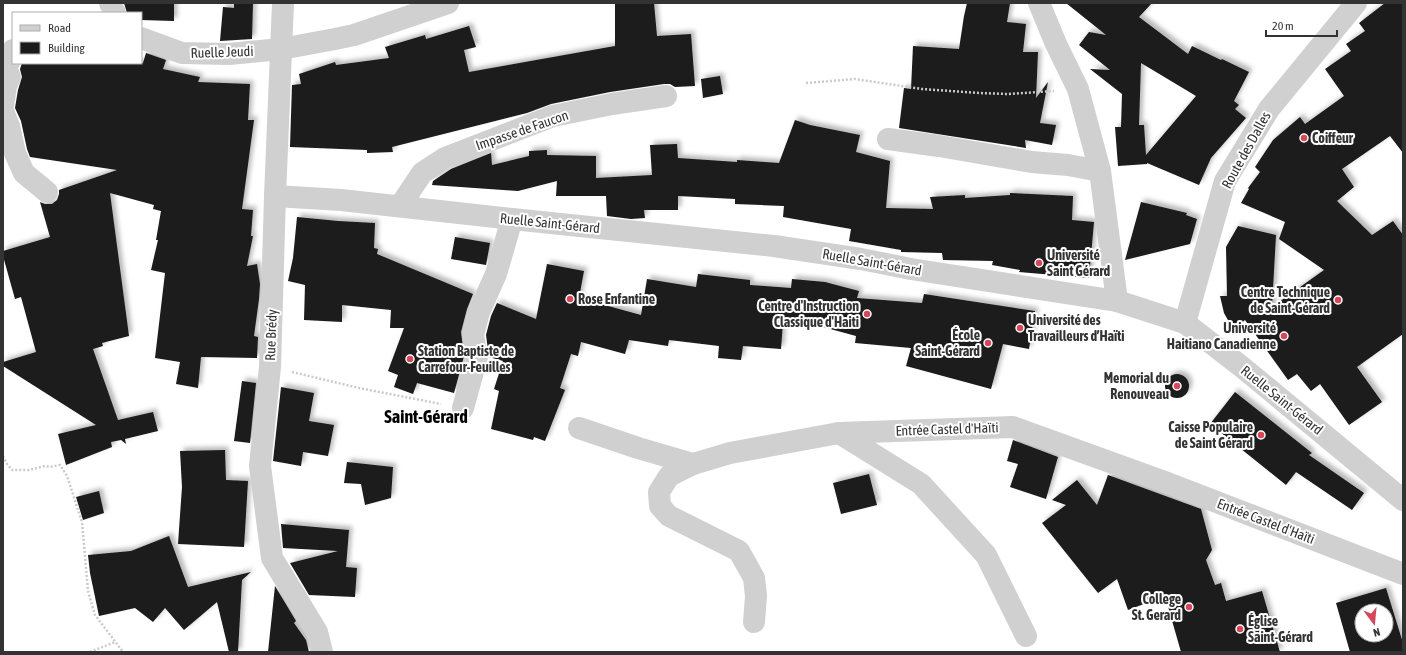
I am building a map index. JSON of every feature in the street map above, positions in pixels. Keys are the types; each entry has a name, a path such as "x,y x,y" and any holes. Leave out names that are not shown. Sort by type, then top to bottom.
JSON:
{"street":[{"path":"110,3 114,12"},
{"name":"Rue Brédy","path":"283,3 270,367 260,466 272,558 317,632 322,652"},
{"name":"Ruelle Jeudi","path":"142,38 182,53 229,54 281,48 354,35 448,3"},
{"path":"1039,3 1056,44 1078,89 1100,171 1117,301"},
{"name":"Route des Dalles","path":"1185,323 1225,180 1269,108 1356,3"},
{"path":"3,43 12,49"},
{"path":"4,92 10,76 6,69 12,54"},
{"name":"Impasse de Faucon","path":"400,206 422,173 445,158 553,116 612,104 666,96"},
{"path":"3,110 9,126 15,153 24,173 48,192"},
{"path":"888,139 1032,162 1068,165 1100,171"},
{"name":"Ruelle Saint-Gérard","path":"275,196 400,206 774,246 1117,301 1185,323 1242,367 1403,500"},
{"path":"463,408 477,357 473,335 479,312 496,274 512,219"},
{"name":"Entrée Castel d'Haïti","path":"754,622 756,596 754,578 739,550 669,516 660,506 659,492 669,476 693,464 730,453 839,433 1013,427 1165,482 1403,574"},
{"path":"578,428 693,464"},
{"path":"839,433 921,484 981,549 986,555 1026,636"}],"path":[{"path":"806,83 855,79 922,89 1008,94 1078,89"},
{"path":"270,367 359,388 463,408"},
{"path":"3,456 12,470 30,470 45,466 50,467 60,465 67,476 82,522 88,591 95,615 122,652"},
{"path":"90,652 115,642"}],"building":[{"path":"124,3 174,3 174,21 142,20 142,12 127,12"},
{"path":"234,3 253,3 252,39 220,41 223,7 234,8"},
{"path":"615,3 654,3 657,36 691,34 695,86 675,87 670,84 664,84 610,92 551,104 527,113 392,147 393,152 367,153 367,150 290,147 292,85 301,84 299,74 335,62 336,65 389,58 385,47 425,35 426,39 469,26 476,47 464,50 469,72 615,46"},
{"path":"967,3 1010,3 1007,22 1026,24 1023,52 1038,52 1036,98 1048,82 1040,123 1056,125 1052,145 1025,140 1026,148 899,128 904,88 911,89 913,46 959,49"},
{"path":"1066,3 1152,3 1139,17 1188,54 1192,46 1249,72 1234,101 1239,105 1235,109 1246,118 1211,158 1199,185 1147,163 1118,166 1115,127 1121,127 1122,94 1090,69 1110,70 1079,45 1089,32 1106,35","holes":["1141,63 1196,96 1146,155 1144,125 1139,125"]},
{"path":"1385,3 1403,3 1403,153 1390,136 1342,169 1354,187 1337,201 1372,235 1393,221 1403,235 1403,334 1357,367 1382,402 1349,425 1320,384 1311,391 1297,374 1288,380 1245,320 1233,329 1224,313 1220,296 1227,296 1226,247 1238,226 1276,235 1272,307 1324,270 1279,239 1285,222 1241,203 1249,189 1248,188 1260,172 1255,167 1273,140 1300,117 1305,124 1344,96 1325,69 1351,51 1346,44 1365,31 1359,23"},
{"path":"146,53 166,60 163,69 200,77 198,82 250,84 248,120 254,120 242,209 253,210 251,236 253,236 247,266 257,264 260,284 254,336 258,337 257,358 201,357 198,388 176,384 180,362 155,358 165,273 151,270 158,240 156,240 161,211 153,209 154,205 110,193 129,336 102,343 103,346 93,349 118,420 153,412 158,431 125,439 126,444 121,440 111,442 112,447 66,465 58,434 96,425 3,366 3,362 36,352 21,297 15,299 3,256 3,251 50,237 40,202 52,204 57,200 59,190 117,170 30,157 21,121 15,108 22,77 20,69 22,64 143,63"},
{"path":"720,76 723,94 703,98 701,79"},
{"path":"795,120 810,125 860,135 856,152 890,161 886,208 933,209 930,197 965,195 965,198 1010,195 1010,193 1073,196 1072,220 1094,222 1089,278 1019,272 1020,270 992,265 993,261 943,260 942,253 901,252 901,250 849,241 851,229 783,217 784,206 735,204 735,199 678,196 678,210 644,210 645,218 631,219 607,216 606,196 556,196 557,181 518,191 432,185 433,181 451,169 491,153 492,165 529,156 529,151 547,150 547,155 596,156 596,178 652,175 650,145 677,144 678,158 779,163"},
{"path":"1141,202 1187,213 1186,215 1197,219 1190,244 1125,260"},
{"path":"297,217 375,223 374,248 378,249 377,254 473,294 467,309 461,332 464,356 454,393 417,383 413,394 394,387 398,375 388,371 404,328 390,328 391,310 342,305 342,322 304,320 305,285 288,281 293,258"},
{"path":"455,237 490,243 486,265 451,259"},
{"path":"547,264 584,271 579,298 641,315 647,279 696,287 698,274 750,280 750,285 791,288 792,279 825,282 859,291 857,298 922,303 924,294 1035,311 1029,349 1003,344 991,389 906,366 911,348 855,343 856,336 812,324 783,322 781,349 743,346 741,360 718,358 719,346 669,340 668,346 629,340 625,354 581,342 578,356 571,354 560,388 565,390 545,441 534,437 533,440 491,429 499,391 494,389 503,361 489,357 486,335 491,316 497,303 536,319"},
{"name":"Memorial du Renouveau","path":"1177,374 1182,375 1188,381 1188,391 1182,397 1177,398 1172,397 1166,391 1165,386 1166,381 1172,375"},
{"path":"242,381 256,383 250,443 234,441"},
{"path":"281,387 314,393 309,421 334,425 328,456 303,452 301,466 273,461"},
{"path":"1235,392 1312,453 1309,455 1364,493 1352,510 1296,472 1286,485 1210,424"},
{"path":"1013,440 1058,457 1046,499 1010,487 1018,464 1007,461"},
{"path":"225,450 226,480 248,481 244,547 178,544 182,487 180,451"},
{"path":"347,462 393,467 391,498 365,505 361,484 344,483"},
{"path":"869,474 877,505 841,514 833,483"},
{"path":"1108,475 1201,509 1212,550 1206,560 1215,585 1221,583 1226,601 1262,591 1280,652 1181,652 1165,596 1128,610 1117,579 1098,593 1042,523 1066,505 1052,500 1077,480 1097,505"},
{"path":"99,491 104,513 83,520 76,497"},
{"path":"281,524 349,530 346,567 357,568 355,597 309,595 290,563 338,551 283,548"},
{"path":"169,536 188,587 251,572 242,580 238,652 229,652 217,602 184,630 165,608 153,622 135,608 99,616 90,573 88,555 131,551"},
{"path":"275,586 296,621 294,623 306,640 309,652 268,652"},
{"path":"1386,588 1391,603 1354,603 1354,643 1394,643 1394,614 1403,643 1403,652 1350,652 1336,603"}],"place":[{"name":"Coiffeur","path":"1304,138"},
{"name":"Université Saint Gérard","path":"1039,263"},
{"name":"Rose Enfantine","path":"570,299"},
{"name":"Centre Technique de Saint-Gérard","path":"1338,300"},
{"name":"Centre d'Instruction Classique d'Haiti","path":"867,314"},
{"name":"Université des Travailleurs d’Haïti","path":"1020,328"},
{"name":"Université Haitiano Canadienne","path":"1284,336"},
{"name":"École Saint-Gérard","path":"988,343"},
{"name":"Station Baptiste de Carrefour-Feuilles","path":"410,359"},
{"name":"Memorial du Renouveau","path":"1177,386"},
{"name":"Caisse Populaire de Saint Gérard","path":"1261,435"},
{"name":"College St. Gerard","path":"1189,607"},
{"name":"Église Saint-Gérard","path":"1240,629"}],"district":[{"name":"Saint-Gérard","path":"426,417"}]}
